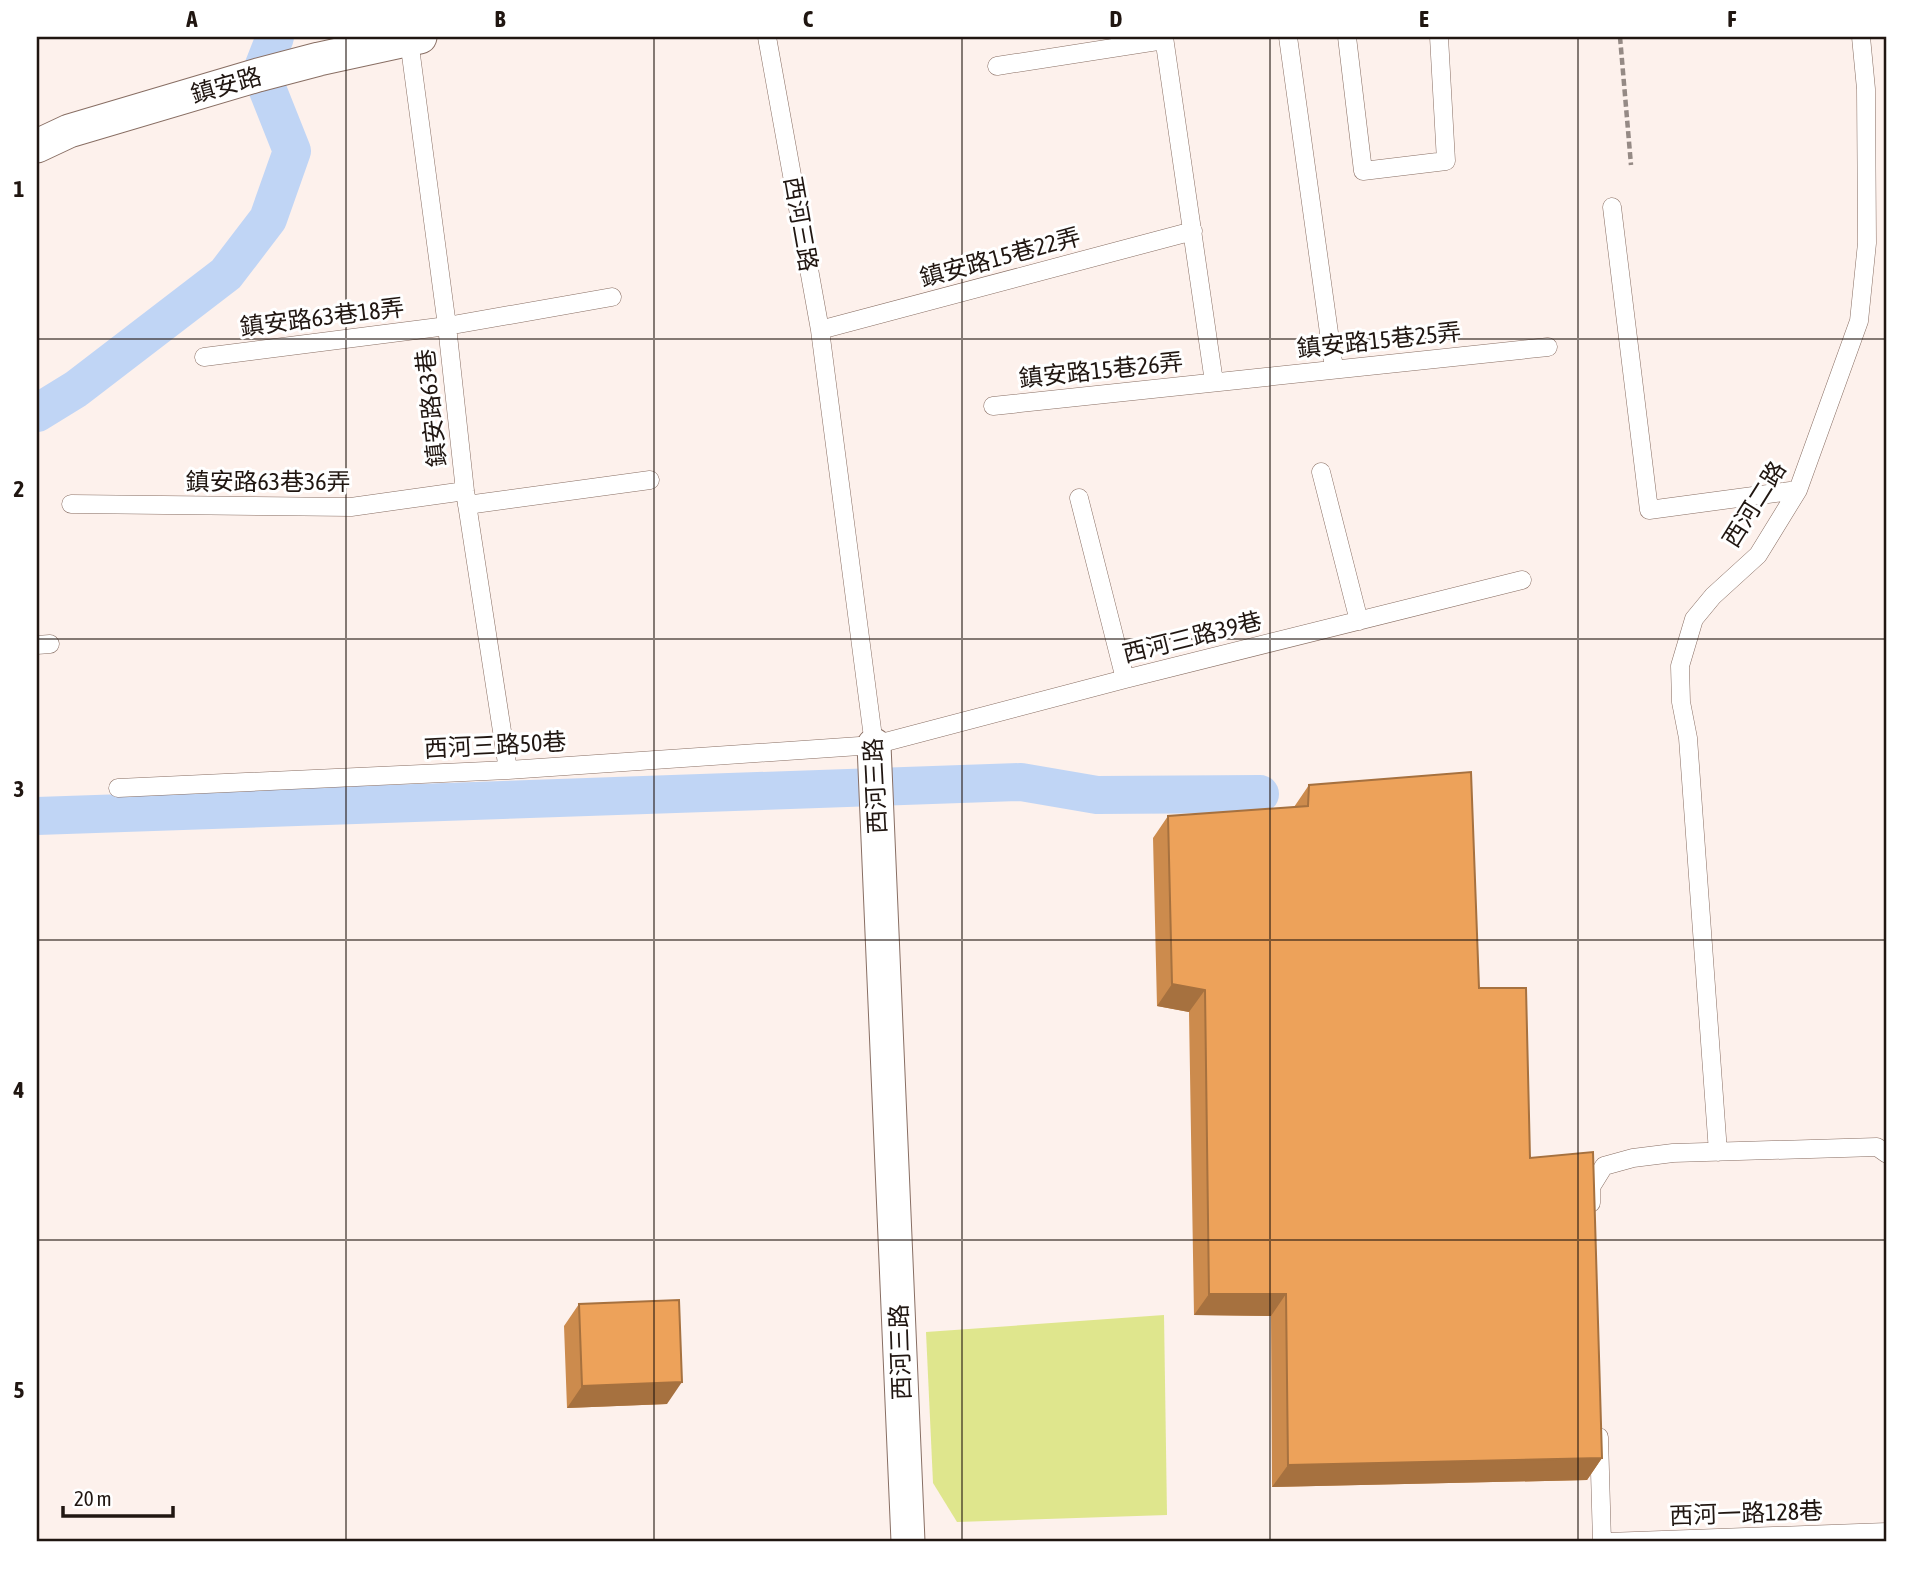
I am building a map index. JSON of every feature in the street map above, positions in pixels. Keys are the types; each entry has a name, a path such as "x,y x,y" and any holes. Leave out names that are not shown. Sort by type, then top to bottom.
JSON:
{"street":[{"name":"鎮安路","path":"37,146 69,131 258,75 414,38"},
{"name":"西河三路","path":"874,745 908,1542"}],"lane":[{"name":"西河三路","path":"767,37 820,330 874,745"},
{"path":"1289,37 1334,369"},
{"path":"1347,37 1363,171 1446,161 1439,37"},
{"name":"西河二路","path":"1718,1152 1688,738 1681,702 1680,666 1695,619 1713,596 1758,555 1798,490 1859,321 1867,243 1866,89 1861,37"},
{"name":"鎮安路63巷","path":"414,38 466,498 508,769"},
{"path":"997,66 1164,39 1214,382"},
{"path":"1612,207 1649,510 1798,490"},
{"name":"鎮安路15巷22弄","path":"820,330 1193,231"},
{"name":"鎮安路63巷18弄","path":"204,357 447,326 612,297"},
{"name":"鎮安路15巷25弄","path":"1214,382 1548,346"},
{"name":"鎮安路15巷26弄","path":"993,406 1214,382"},
{"path":"1321,472 1359,621"},
{"name":"鎮安路63巷36弄","path":"71,504 351,507 650,480"},
{"path":"1079,498 1125,679"},
{"name":"西河三路39巷","path":"874,745 1522,580"},
{"name":"西河三路50巷","path":"118,788 508,769 874,745"},
{"path":"1592,1214 1591,1186 1604,1166 1646,1157 1673,1153 1877,1147 1887,1154"},
{"path":"1598,1419 1605,1542"},
{"name":"西河一路128巷","path":"1605,1542 1887,1532"}],"path":[{"path":"1620,37 1631,164"}],"green space":[{"path":"1164,1315 1167,1515 957,1522 933,1483 926,1332"}],"building":[{"path":"1471,772 1479,988 1526,988 1530,1158 1593,1152 1602,1458 1288,1465 1286,1294 1209,1294 1205,990 1172,984 1168,816 1308,806 1309,785"},
{"path":"679,1300 682,1382 582,1386 579,1304"}],"waterway":[{"path":"37,413 76,389 226,274 268,219 292,151 261,73 275,37"},
{"path":"37,816 1021,782 1097,795 1260,794"}]}
